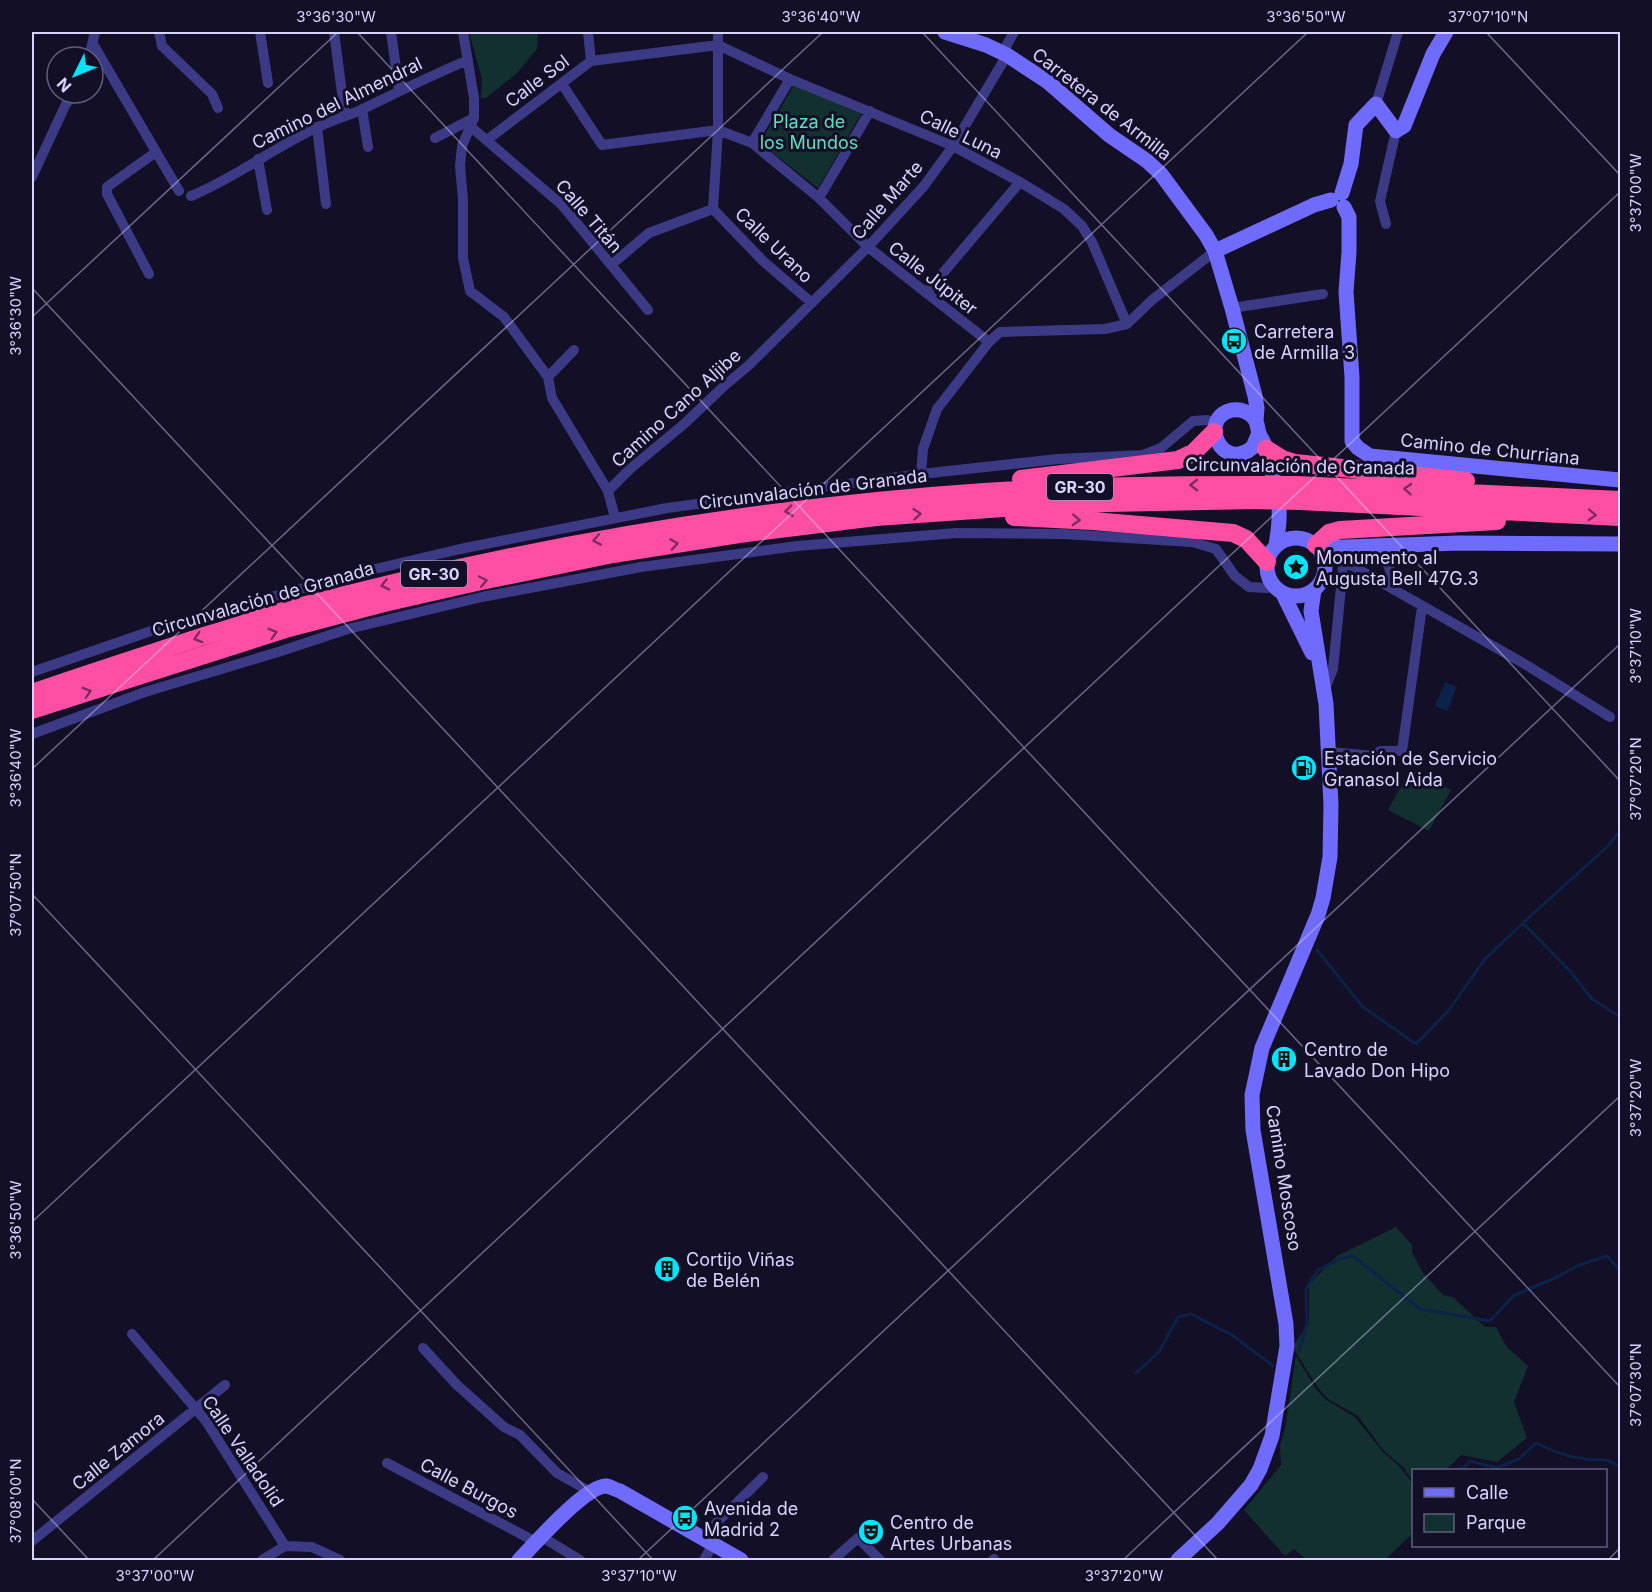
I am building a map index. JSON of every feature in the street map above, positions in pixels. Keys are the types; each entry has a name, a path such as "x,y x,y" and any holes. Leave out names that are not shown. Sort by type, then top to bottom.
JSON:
{"highway":[{"path":"909,498 935,488 1178,460 1193,453 1215,428"},
{"path":"1260,434 1281,459 1295,463 1549,489 1568,506 1540,520 1340,530 1329,533 1312,544"},
{"name":"Circunvalación de Granada","path":"32,693 284,611 500,559 620,536 721,520 909,498 1156,484 1253,493"},
{"name":"Circunvalación de Granada","path":"32,710 289,628 480,581 613,554 705,539 876,517 1059,504 1253,493 1298,493 1568,506 1620,517"},
{"name":"Circunvalación de Granada","path":"1568,506 1620,500"},
{"path":"959,511 987,517 1093,521 1233,533 1246,539 1267,562"}],"street":[{"path":"95,32 93,44 179,191"},
{"path":"159,32 162,46 212,94 218,108"},
{"path":"260,32 268,83"},
{"path":"334,32 345,116"},
{"path":"391,32 399,90"},
{"path":"463,32 474,98 472,123 462,146 460,166 463,200 463,258 470,291 504,317 548,377 552,398 608,491 615,518"},
{"path":"588,32 591,61"},
{"path":"611,265 649,233 713,210 718,130 718,32"},
{"name":"Carretera de Armilla","path":"945,32 1005,54 1048,82 1109,135 1147,161 1161,174 1206,235 1215,251 1232,308 1279,509"},
{"name":"Calle Marte","path":"766,348 868,247 924,186 953,146 1005,54 1014,32"},
{"path":"921,474 923,449 937,409 989,342 1000,332 1105,328 1127,324 1152,300 1215,251 1314,205 1339,200 1351,164 1356,125 1376,104 1398,32"},
{"path":"1386,224 1380,201 1396,131 1404,126 1433,54 1446,32"},
{"name":"Calle Sol","path":"487,140 591,61 718,45"},
{"name":"Calle Luna","path":"718,45 790,79 953,146 1064,209 1082,226 1092,242 1127,324"},
{"name":"Camino del Almendral","path":"191,196 213,187 317,127 362,110 399,90 468,60"},
{"path":"752,143 790,79"},
{"path":"562,84 602,145 718,130"},
{"path":"1376,104 1396,131"},
{"path":"32,177 35,163 66,105"},
{"path":"362,110 368,147"},
{"path":"819,198 870,111"},
{"path":"435,138 472,123"},
{"name":"Calle Titán","path":"472,123 487,140 562,205 648,310"},
{"path":"317,127 326,204"},
{"name":"Calle Júpiter","path":"718,130 752,143 819,198 868,247 989,342"},
{"path":"149,274 107,194 107,187 156,152"},
{"path":"258,159 267,210"},
{"path":"926,293 1020,182"},
{"name":"Camino de Churriana","path":"1339,200 1349,217 1346,292 1352,376 1352,441 1358,448 1370,456 1620,480"},
{"name":"Calle Urano","path":"713,210 763,261 812,303"},
{"path":"1232,308 1323,294"},
{"name":"Camino Cano Aljibe","path":"608,491 766,348"},
{"path":"548,377 574,350"},
{"path":"1234,410 1246,390 1248,375"},
{"path":"32,672 157,629 350,575 460,549 615,518 667,508 921,474 1058,459 1143,455 1161,448 1192,421 1207,420 1215,428 1218,443 1225,451 1239,454 1246,452 1255,444 1260,434 1248,413 1234,410 1222,415 1215,428"},
{"path":"1246,452 1261,459 1270,470"},
{"path":"32,734 145,692 359,626 482,597 641,567 796,546 956,533 1063,534 1192,542 1216,549 1235,576 1248,587 1278,590 1297,597 1314,590 1323,579 1325,572 1323,554 1288,524 1279,509"},
{"path":"1276,545 1279,509"},
{"path":"1278,590 1268,578 1267,562 1276,545 1289,538 1312,544 1358,547 1459,543 1620,544"},
{"path":"1392,574 1394,556 1403,545"},
{"path":"1378,546 1387,559 1394,590"},
{"path":"1325,572 1339,557 1358,547"},
{"path":"1324,692 1333,669 1343,567 1350,564 1528,666 1610,717"},
{"name":"Camino Moscoso","path":"1278,590 1321,672"},
{"name":"Camino Moscoso","path":"1178,1560 1225,1516 1251,1485 1267,1452 1278,1406 1287,1346 1286,1324 1253,1130 1252,1095 1262,1048 1318,915 1330,857 1329,752 1320,658 1311,611 1314,590"},
{"path":"1329,752 1374,756 1380,751 1402,751 1422,607"},
{"name":"Calle Valladolid","path":"132,1334 197,1408 285,1546"},
{"path":"423,1348 457,1385 504,1427 520,1436 557,1473 589,1491"},
{"name":"Calle Zamora","path":"32,1541 225,1385"},
{"name":"Calle Burgos","path":"387,1462 580,1560"},
{"path":"704,1560 707,1541 763,1477"},
{"path":"519,1560 589,1491 606,1486 620,1491 741,1560"},
{"path":"833,1560 858,1538 880,1560"},
{"path":"262,1560 285,1546 312,1547 340,1560"}],"green space":[{"path":"469,32 538,32 537,49 517,73 486,98 481,98 482,79"},
{"name":"Plaza de los Mundos","path":"794,85 861,114 818,188 760,143"},
{"path":"1410,769 1451,790 1429,831 1388,810"},
{"path":"1396,1227 1412,1245 1412,1252 1423,1273 1443,1295 1453,1297 1485,1327 1496,1327 1506,1346 1528,1366 1514,1402 1527,1438 1497,1462 1461,1455 1447,1469 1412,1469 1412,1480 1403,1467 1384,1451 1358,1416 1328,1399 1318,1388 1295,1351 1295,1343 1309,1323 1309,1284 1337,1256"},
{"path":"1296,1356 1316,1389 1326,1400 1355,1417 1382,1451 1400,1467 1412,1483 1412,1534 1385,1560 1307,1560 1294,1549 1285,1556 1244,1510 1281,1465 1280,1446 1286,1424"}],"water":[{"path":"1445,682 1457,687 1447,711 1435,706"}],"waterway":[{"path":"1524,922 1607,847 1620,831"},
{"path":"1317,950 1363,1007 1416,1044 1449,1010 1485,959 1523,923 1570,971 1592,999 1620,1015"},
{"path":"1299,1351 1307,1322 1306,1289 1318,1270 1341,1258 1353,1256 1420,1309 1490,1321 1513,1296 1579,1265 1607,1256 1620,1270"},
{"path":"1136,1373 1159,1352 1178,1317 1191,1314 1232,1335 1273,1366"},
{"path":"1458,1469 1465,1467 1470,1461 1497,1468 1519,1459 1536,1443 1566,1455 1606,1460 1620,1467"}],"place":[{"name":"Carretera de Armilla 3","path":"1234,341"},
{"name":"Monumento al Augusta Bell 47G.3","path":"1296,567"},
{"name":"Estación de Servicio Granasol Aida","path":"1304,768"},
{"name":"Centro de Lavado Don Hipo","path":"1284,1059"},
{"name":"Cortijo Viñas de Belén","path":"667,1269"},
{"name":"Avenida de Madrid 2","path":"685,1518"},
{"name":"Centro de Artes Urbanas","path":"871,1532"}]}
